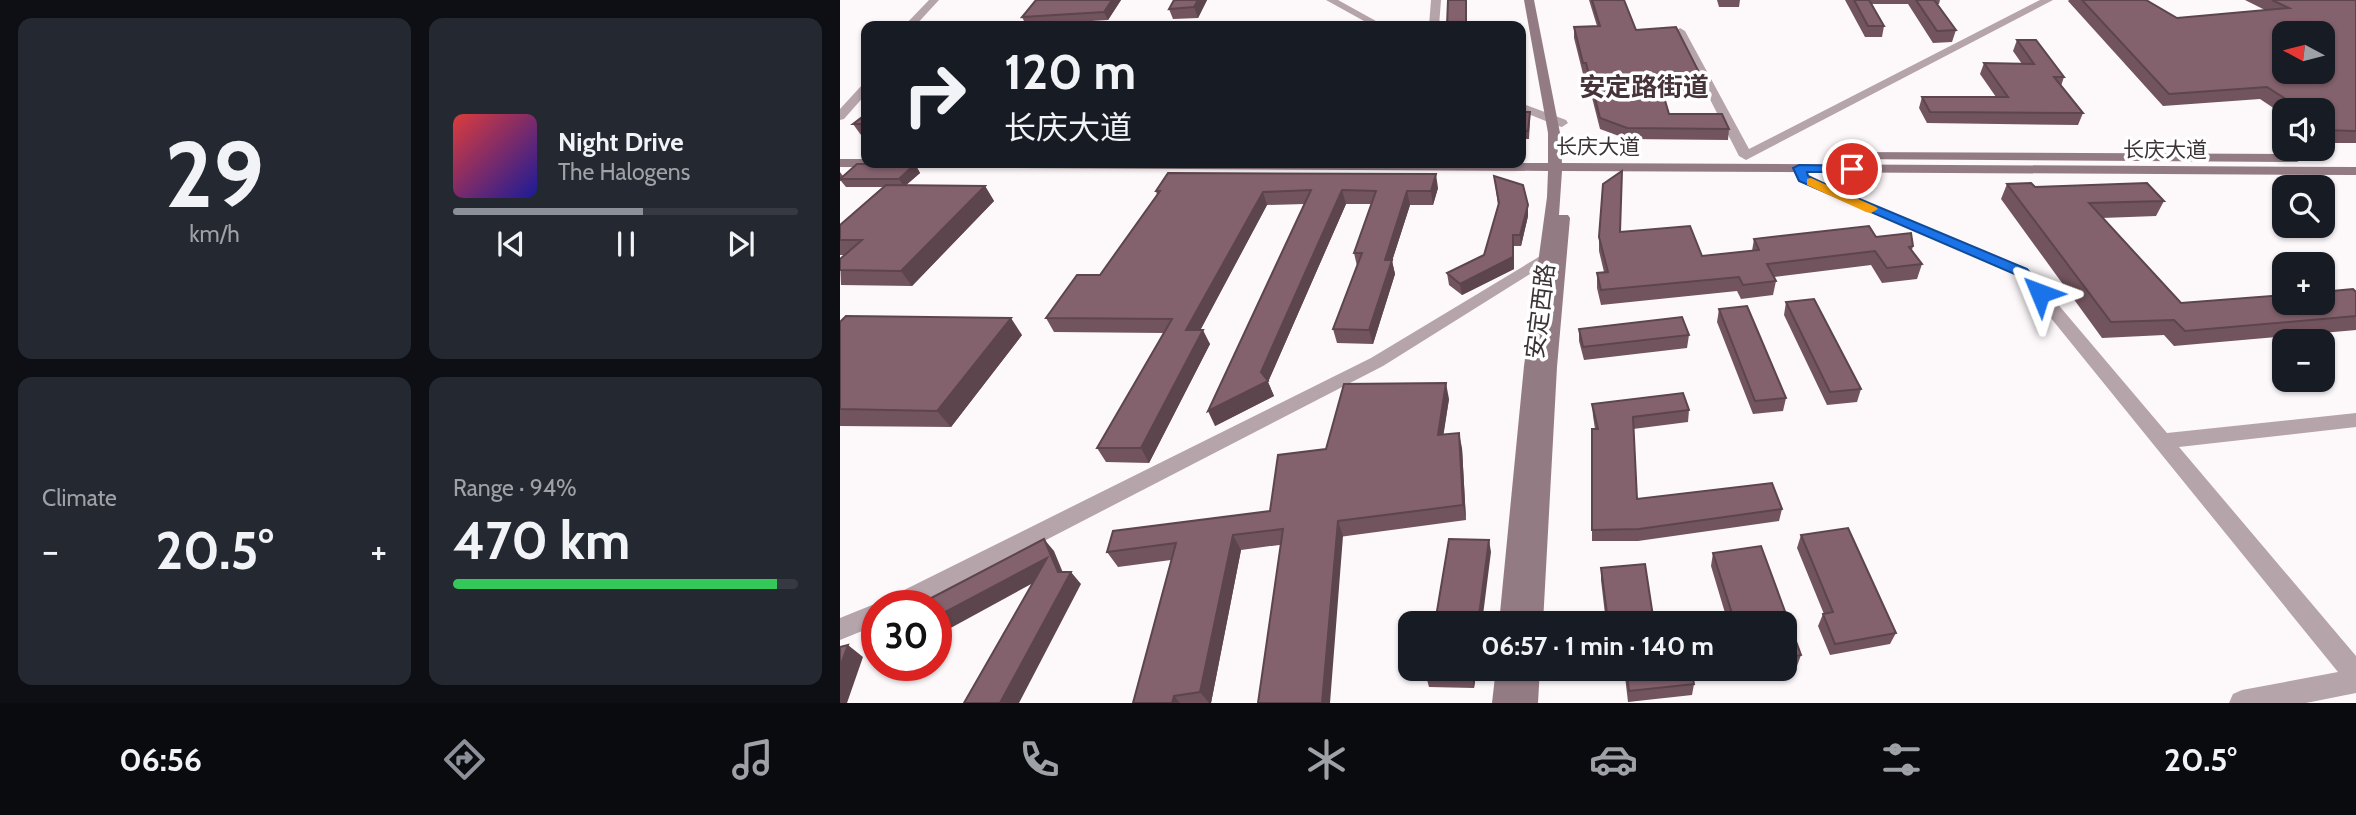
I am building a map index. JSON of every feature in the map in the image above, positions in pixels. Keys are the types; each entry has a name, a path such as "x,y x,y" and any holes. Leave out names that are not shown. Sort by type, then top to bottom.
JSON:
{"main road":[{"name":"安定西路","path":"1529,0 1557,121"},
{"name":"安定西路","path":"1532,611 1560,161 1557,121 1537,0"},
{"path":"840,151 861,151"},
{"name":"长庆大道","path":"1526,156 1560,161 1799,168 2356,171"},
{"name":"长庆大道","path":"1526,161 1746,156 2356,159"},
{"name":"长庆大道","path":"840,163 861,163"},
{"name":"安定西路","path":"1512,611 1533,366 1553,253"},
{"path":"1505,703 1507,681"},
{"path":"1525,703 1527,681"}],"street":[{"path":"914,21 934,0"},
{"path":"1331,0 1371,21"},
{"path":"1434,21 1436,0"},
{"path":"1680,31 1746,156 2048,0"},
{"path":"840,116 861,93"},
{"path":"1526,109 1557,121"},
{"path":"1799,168 1803,178 1833,192 2022,272 2356,675"},
{"path":"926,590 1377,362 1553,253"},
{"path":"2162,441 2356,420"},
{"path":"840,629 861,620"},
{"path":"2242,703 2356,681"}],"building":[{"path":"1036,0 1112,0 1104,12 1022,17"},
{"path":"1174,0 1198,0 1194,7 1169,9"},
{"path":"1448,0 1466,0 1466,21 1447,21"},
{"path":"1592,0 1624,0 1636,30 1676,27 1705,84 1661,87 1669,114 1722,114 1729,129 1627,128 1600,118 1574,27 1600,26"},
{"path":"1854,0 1869,0 1884,26 1868,26"},
{"path":"1916,0 1934,0 1956,30 1937,31"},
{"path":"2082,0 2146,0 2177,18 2289,8 2272,0 2356,0 2356,131 2335,130 2335,98 2284,98 2267,87 2169,94"},
{"path":"2017,40 2036,40 2064,77 2054,77 2083,113 1930,112 1922,97 2008,97 1984,63 2034,64"},
{"path":"1526,112 1530,112 1528,131"},
{"path":"857,164 861,164 861,168 911,168 899,179 840,179"},
{"path":"1622,171 1620,232 1690,226 1702,256 1759,250 1754,239 1869,226 1876,237 1911,233 1913,246 1909,247 1922,264 1887,268 1875,251 1767,264 1776,281 1743,285 1739,277 1601,290 1597,273 1608,272 1599,237 1603,184"},
{"path":"1168,173 1436,174 1431,191 1407,191 1385,260 1392,260 1369,330 1333,329 1362,253 1354,253 1376,191 1342,190 1261,372 1268,381 1208,411 1311,190 1263,192 1186,330 1203,330 1141,448 1097,448 1172,319 1046,318 1077,275 1100,275 1160,191 1156,191"},
{"path":"1494,176 1523,185 1528,205 1520,235 1513,235 1513,257 1460,284 1447,273 1484,255 1499,203"},
{"path":"2031,183 2035,187 2147,183 2164,201 2089,203 2181,303 2272,296 2272,315 2335,315 2335,291 2353,289 2356,292 2356,316 2185,331 2174,320 2111,322 2007,184"},
{"path":"886,185 985,186 901,271 840,270 840,259 862,240 840,240 840,225"},
{"path":"1814,299 1861,389 1830,392 1786,302"},
{"path":"1747,306 1786,398 1755,401 1719,309"},
{"path":"846,316 1011,318 937,411 840,409 840,322"},
{"path":"1682,317 1689,335 1583,347 1579,329"},
{"path":"1446,383 1438,435 1459,433 1463,505 1338,521 1322,703 1258,703 1283,529 1233,535 1200,692 1174,696 1172,703 1133,703 1176,543 1107,552 1113,531 1270,511 1278,455 1326,449 1344,384"},
{"path":"1683,393 1689,410 1633,417 1637,499 1772,483 1782,509 1639,529 1592,530 1592,429 1598,429 1592,404"},
{"path":"1848,528 1896,633 1835,644 1823,614 1833,612 1801,535"},
{"path":"1044,539 1058,572 1071,572 1000,703 964,703 1047,558 952,608 952,590 947,590"},
{"path":"1449,539 1489,540 1480,611 1437,611"},
{"path":"1761,546 1785,611 1731,611 1713,553"},
{"path":"1645,564 1652,611 1607,611 1601,568"},
{"path":"848,645 840,667 840,647"},
{"path":"1628,681 1693,681 1694,684 1629,691"}],"slow traffic":[{"path":"1811,182 1871,209"}],"district":[{"name":"安定路街道","path":"1644,87"}],"route":[{"path":"1852,169 1799,168 1803,178 1833,192 1903,224 2022,272 2040,293"}]}
